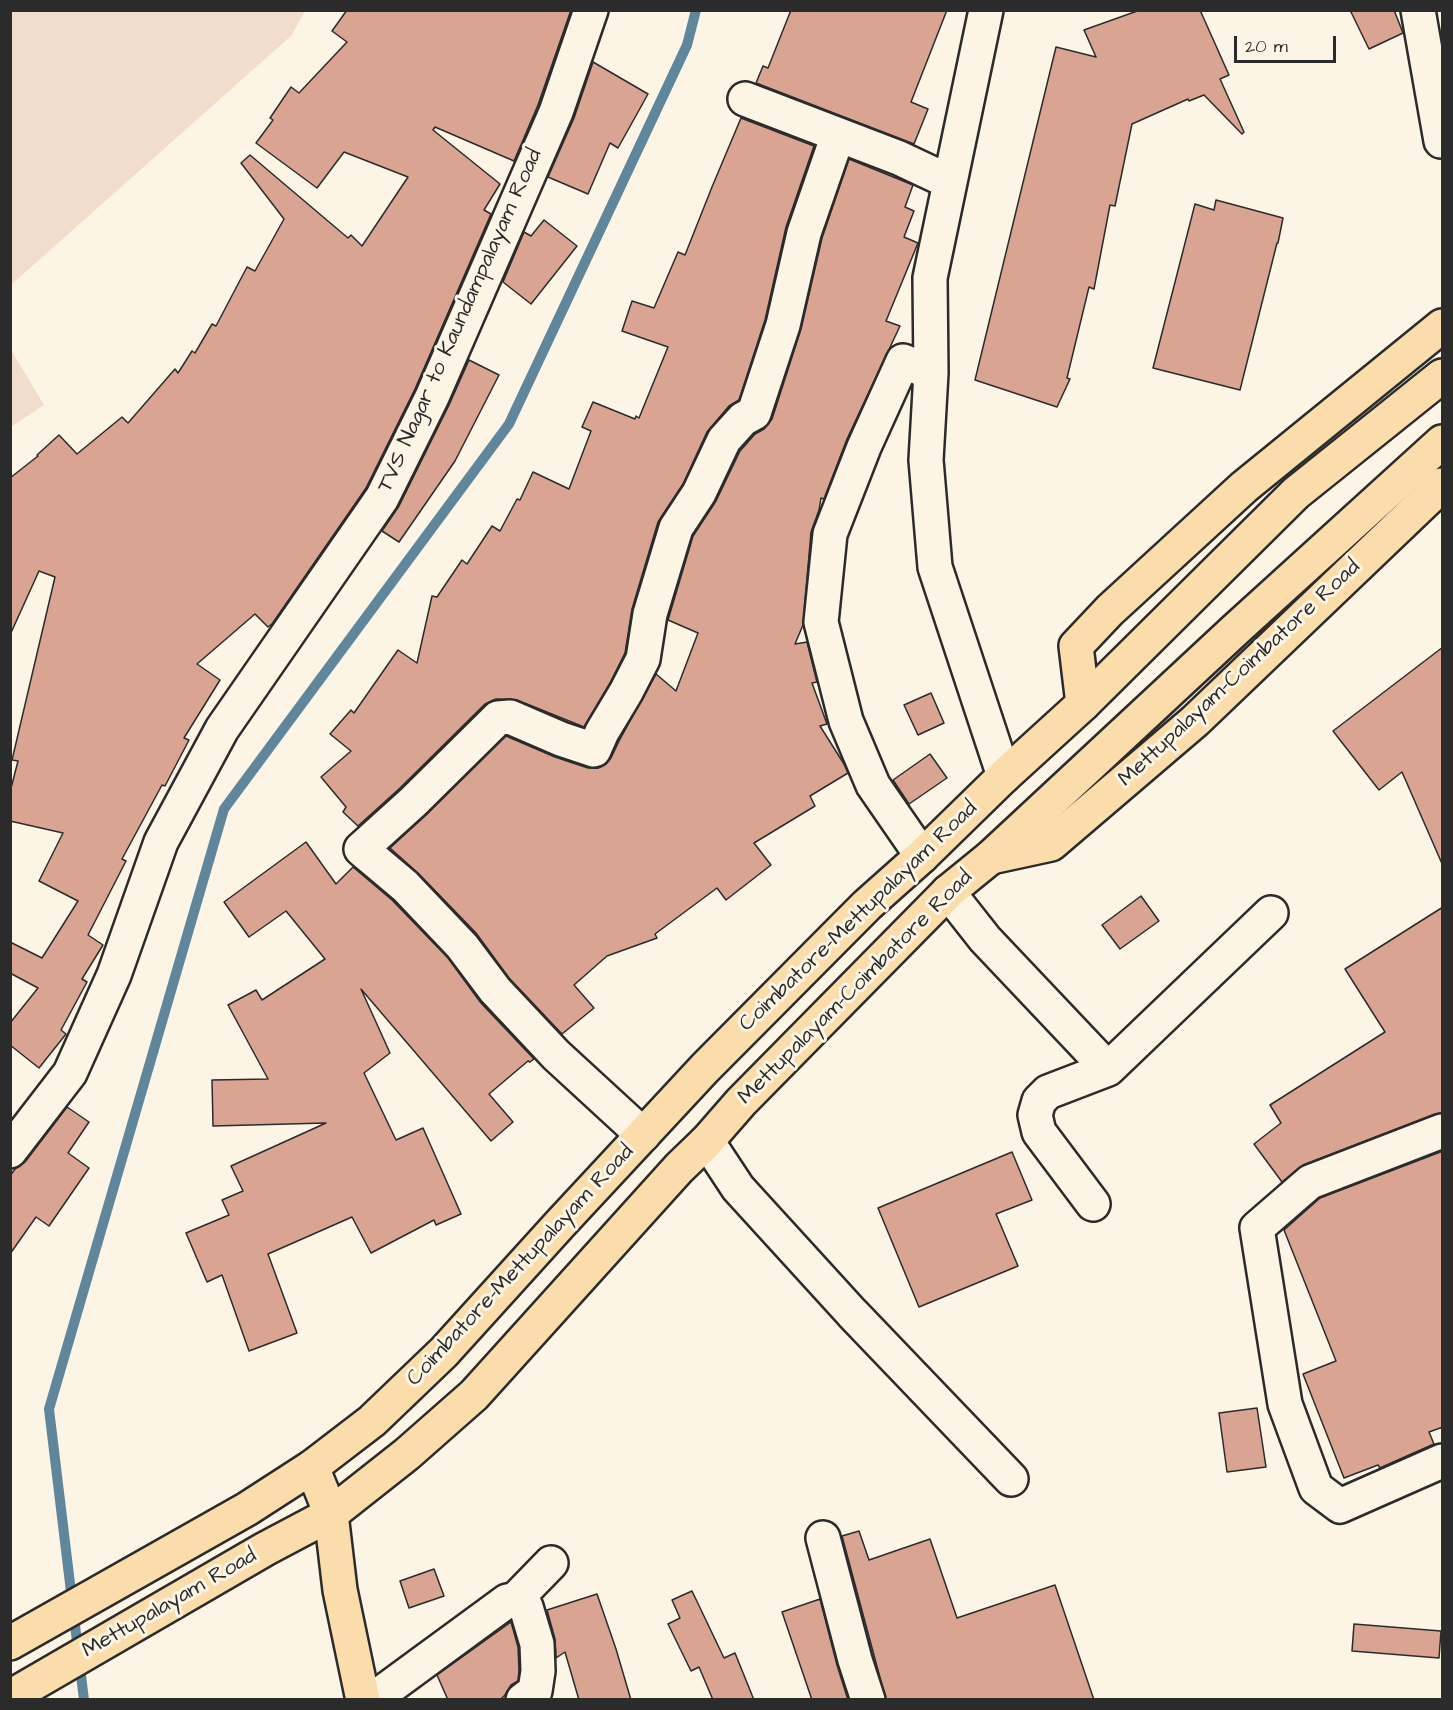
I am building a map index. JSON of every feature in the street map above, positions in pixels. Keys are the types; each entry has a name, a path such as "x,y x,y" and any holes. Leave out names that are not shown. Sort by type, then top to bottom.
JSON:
{"main road":[{"path":"1083,704 1076,646 1110,610 1244,487 1443,326"},
{"name":"Coimbatore-Mettupalayam Road","path":"247,1509 312,1467 372,1421 444,1352 705,1068 867,905 1083,704 1296,494 1443,376"},
{"path":"991,856 1243,622 1443,442"},
{"name":"Mettupalayam-Coimbatore Road","path":"332,1514 407,1454 474,1395 741,1102 948,892 991,856 1051,844 1195,721 1443,485"},
{"path":"754,1017 790,1053"},
{"path":"705,1068 741,1102"},
{"path":"312,1467 332,1514 340,1590 363,1700"},
{"name":"Mettupalayam Road","path":"10,1642 247,1509"},
{"name":"Mettupalayam Road","path":"10,1697 264,1549 332,1514"}],"street":[{"name":"TVS Nagar to Kaundampalayam Road","path":"10,1151 70,1072 114,975 161,842 222,729 382,498 432,397 516,206 556,112 591,10"},
{"path":"986,10 930,278 931,373 926,460 935,567 1004,776"},
{"path":"1418,10 1441,141 1443,141"},
{"path":"745,99 898,158 950,182"},
{"path":"643,1135 556,1056 495,990 454,938 405,886 361,849 413,802 498,718 510,717 561,739 594,750 643,660 650,614 676,528 699,493 724,440 743,418 754,412 783,325 804,233 838,135"},
{"path":"922,856 873,785 846,721 821,622 830,534 864,447 903,361 931,373"},
{"path":"948,892 985,939 1108,1070"},
{"path":"1093,1204 1039,1132 1035,1115 1039,1101 1048,1092 1108,1070 1271,914"},
{"path":"1443,1131 1310,1182 1257,1228 1285,1404 1316,1488 1340,1506 1443,1461"},
{"path":"707,1141 745,1197 1011,1479"},
{"path":"823,1538 855,1660 868,1700"},
{"path":"372,1700 507,1601 516,1599 551,1563"},
{"path":"516,1599 526,1607 537,1644 538,1671 535,1691 523,1700"}],"shaded area":[{"path":"11,10 305,11 292,35 11,285"},
{"path":"10,348 44,405 11,427 10,427"}],"building":[{"path":"347,10 571,10 538,105 514,161 435,127 433,130 500,184 484,210 491,214 415,389 366,488 272,624 268,627 255,614 197,664 220,680 184,738 189,740 122,859 126,861 88,935 103,945 82,979 87,982 61,1030 66,1034 39,1068 10,1045 10,1023 38,988 10,973 10,942 42,958 78,901 39,881 63,833 10,821 10,792 18,761 12,760 55,577 39,571 10,635 10,478 38,456 59,435 77,454 122,417 128,423 175,369 178,373 192,351 195,353 212,324 216,326 247,267 255,271 284,219 241,163 250,155 348,238 351,235 362,246 408,177 344,152 317,188 256,143 273,120 270,118 291,87 299,93 347,42 332,31"},
{"path":"791,10 947,10 911,102 928,109 914,144 756,83 763,66 768,68"},
{"path":"1140,10 1200,10 1229,75 1220,79 1244,132 1242,134 1204,95 1189,101 1188,99 1132,124 1115,206 1110,205 1094,289 1089,287 1067,378 1070,379 1057,407 975,380 1056,47 1096,57 1084,30"},
{"path":"1350,10 1394,10 1403,33 1369,49"},
{"path":"593,62 648,94 618,148 610,143 588,194 548,177 574,118"},
{"path":"741,118 814,146 786,227 765,320 739,400 729,406 707,432 683,484 658,522 632,609 625,653 610,683 584,727 517,700 496,699 485,704 358,826 343,812 346,807 321,777 351,751 330,734 351,710 354,713 398,650 417,663 432,596 437,597 462,560 467,564 492,526 500,531 517,499 520,500 533,472 569,489 591,431 582,427 593,402 635,419 636,416 639,418 668,347 622,331 632,301 654,308 678,252 685,255"},
{"path":"849,159 913,185 905,207 914,211 904,237 918,243 886,321 900,326 847,439 824,499 821,498 811,532 803,625 795,644 807,642 817,682 812,683 827,724 820,726 848,773 810,796 815,806 754,843 771,865 726,900 717,888 655,934 657,938 607,956 574,985 594,1008 562,1034 509,978 476,933 418,873 390,848 506,736 555,757 588,768 598,768 611,758 656,674 676,691 698,633 668,620 693,536 716,501 740,451 772,419 801,329 822,238"},
{"path":"1216,200 1283,218 1240,390 1153,368 1195,204 1214,210"},
{"path":"544,220 577,246 531,304 503,282 524,232 531,236"},
{"path":"469,360 499,375 455,461 399,542 382,531 399,506"},
{"path":"1443,647 1443,866 1402,772 1379,790 1333,731"},
{"path":"931,693 944,723 918,735 904,705"},
{"path":"930,754 947,778 909,804 893,780"},
{"path":"306,842 336,884 353,867 392,900 448,958 481,1003 534,1059 528,1061 489,1094 513,1122 491,1141 361,989 390,1053 364,1073 396,1140 423,1128 461,1214 436,1225 434,1220 371,1253 352,1217 268,1254 297,1333 249,1351 222,1275 207,1282 186,1233 229,1215 222,1200 243,1191 231,1166 326,1123 213,1126 212,1080 268,1079 228,1005 256,990 262,1000 325,959 286,911 249,937 224,902"},
{"path":"1141,896 1159,921 1120,949 1102,925"},
{"path":"1443,907 1443,1113 1435,1114 1303,1165 1282,1182 1254,1144 1281,1123 1270,1105 1385,1032 1345,969"},
{"path":"67,1107 89,1122 68,1153 89,1168 49,1226 36,1217 10,1254 10,1176 25,1162"},
{"path":"1443,1151 1443,1427 1429,1432 1434,1444 1380,1468 1378,1465 1344,1478 1303,1374 1336,1361 1284,1230 1320,1198"},
{"path":"1012,1152 1032,1200 996,1214 1018,1266 919,1307 878,1208"},
{"path":"1257,1408 1266,1467 1227,1472 1219,1413"},
{"path":"859,1531 869,1560 930,1539 957,1618 1055,1585 1094,1700 886,1700 842,1536"},
{"path":"434,1569 444,1596 409,1608 400,1581"},
{"path":"692,1591 724,1658 735,1653 754,1700 713,1700 699,1667 691,1671 668,1624 680,1618 672,1600"},
{"path":"597,1594 631,1700 579,1700 565,1652 556,1658 555,1639 547,1610"},
{"path":"820,1599 848,1700 812,1700 782,1612"},
{"path":"511,1622 518,1647 518,1681 511,1685 500,1700 448,1700 437,1675"},
{"path":"1354,1624 1441,1631 1439,1658 1352,1651"}],"waterway":[{"path":"84,1700 49,1409 224,809 509,424 687,45 696,10"}]}
